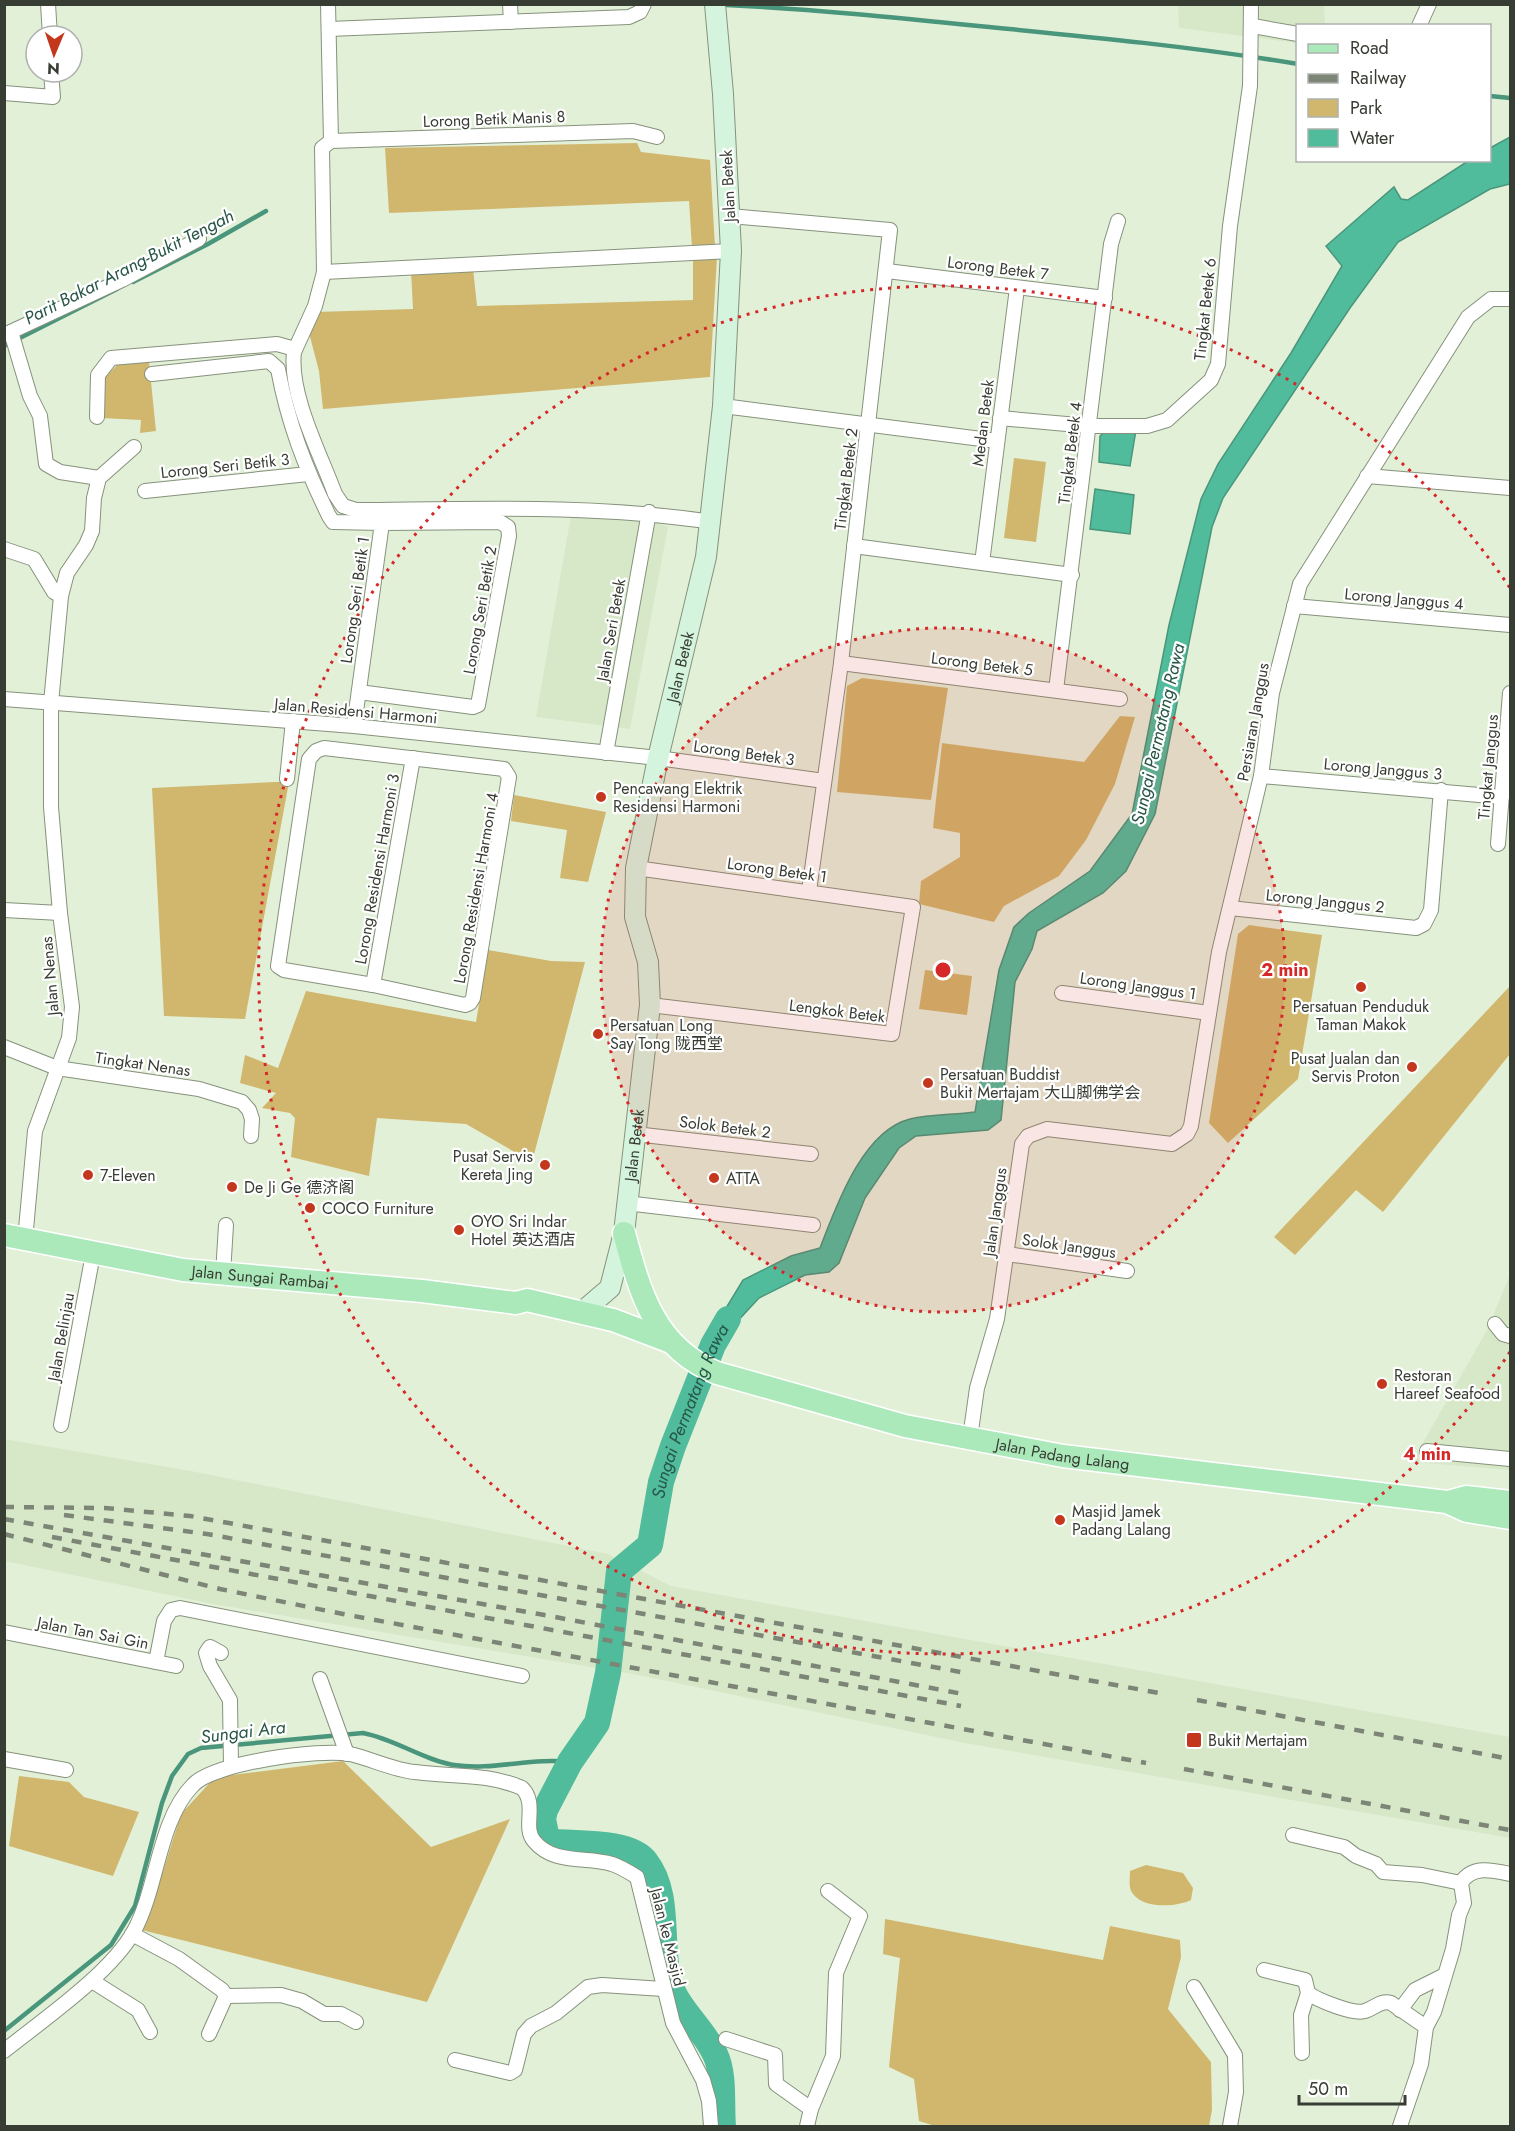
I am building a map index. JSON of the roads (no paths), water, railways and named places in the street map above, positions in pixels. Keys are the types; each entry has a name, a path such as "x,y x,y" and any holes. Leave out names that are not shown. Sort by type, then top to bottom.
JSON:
{"main road":[{"path":"624,1233 645,1301 660,1328 684,1354"},
{"name":"Jalan Sungai Rambai","path":"15,1238 93,1254 223,1274 422,1291 516,1303 527,1300 613,1320 684,1354"},
{"name":"Jalan Sungai Rambai","path":"516,1303 523,1311 607,1331"},
{"name":"Jalan Padang Lalang","path":"607,1331 673,1357 684,1354 717,1373 894,1423 1104,1462 1447,1502 1467,1511 1510,1518"},
{"name":"Jalan Padang Lalang","path":"1447,1502 1466,1497 1510,1502"}],"street":[{"path":"48,4 49,24"},
{"path":"328,4 331,141 322,148 324,272 315,306 295,349 293,362 301,406 335,494 343,506 356,510 581,509 649,512 712,522"},
{"path":"510,4 511,22"},
{"path":"329,29 629,17 640,12 644,4"},
{"name":"Jalan Betek","path":"582,1312 610,1288 624,1233 650,1005 648,962 635,917 636,868 658,758 712,522 723,406 731,251 715,4"},
{"name":"Tingkat Betek 6","path":"1000,418 1089,426 1148,426 1167,420 1211,380 1218,364 1230,226 1250,86 1251,4"},
{"path":"1420,24 1429,4"},
{"path":"1252,26 1296,34"},
{"path":"4,93 53,97 52,84"},
{"name":"Lorong Betik Manis 8","path":"331,141 633,131 657,137"},
{"name":"Tingkat Betek 2","path":"730,216 890,230 841,663 809,891"},
{"name":"Tingkat Betek 4","path":"1056,690 1072,575 1111,244 1118,221"},
{"path":"134,447 99,478 60,472 46,464 40,416 30,396 18,351 9,335 123,280 199,239"},
{"path":"324,272 731,251"},
{"name":"Lorong Betek 7","path":"887,271 1105,298"},
{"name":"Medan Betek","path":"982,563 1017,288"},
{"name":"Persiaran Janggus","path":"1172,1144 1187,1134 1191,1125 1218,952 1261,776 1272,693 1300,584 1468,317 1491,299 1510,299"},
{"path":"97,417 98,375 111,358 277,344 295,349"},
{"name":"Lorong Seri Betik 1","path":"152,374 269,361 278,369 287,417 308,474 333,522 382,523 354,726"},
{"path":"723,406 997,441"},
{"name":"Lorong Seri Betik 3","path":"145,491 308,474"},
{"path":"1366,476 1510,488"},
{"name":"Jalan Nenas","path":"15,1238 35,1131 69,1038 72,1007 60,913 51,807 51,703 61,596 67,573 86,545 92,531 94,498 99,478"},
{"name":"Jalan Seri Betek","path":"606,753 649,512"},
{"name":"Lorong Seri Betik 2","path":"359,692 472,707 478,705 509,536 508,527 500,522 382,523"},
{"path":"854,546 1072,575"},
{"path":"4,549 34,559 54,592 61,596"},
{"name":"Lorong Janggus 4","path":"1294,606 1510,625"},
{"name":"Lorong Betek 5","path":"841,663 1120,699"},
{"name":"Tingkat Janggus","path":"1498,844 1510,693"},
{"name":"Jalan Residensi Harmoni","path":"4,699 354,726 658,758"},
{"path":"287,778 293,722"},
{"path":"373,985 284,970 278,966 309,759 316,751 324,748 413,758 474,761 477,739"},
{"name":"Lorong Residensi Harmoni 3","path":"373,985 413,758"},
{"name":"Lorong Betek 3","path":"658,758 824,781"},
{"name":"Lorong Residensi Harmoni 4","path":"373,985 465,1005 474,998 509,777 504,769 474,761"},
{"name":"Lorong Janggus 3","path":"1261,776 1502,797"},
{"name":"Lorong Janggus 2","path":"1230,908 1416,928 1424,924 1431,910 1441,790"},
{"name":"Lorong Betek 1","path":"636,868 913,907"},
{"name":"Lengkok Betek","path":"650,1005 892,1034 913,907"},
{"path":"4,910 24,914 60,913"},
{"name":"Lorong Janggus 1","path":"1062,993 1209,1012"},
{"name":"Tingkat Nenas","path":"4,1047 57,1068 199,1089 242,1102 249,1110 252,1119 252,1136"},
{"name":"Jalan Janggus","path":"970,1438 977,1388 997,1319 1022,1144 1028,1136 1047,1128 1172,1144"},
{"name":"Solok Betek 2","path":"634,1134 811,1154"},
{"path":"626,1203 813,1225"},
{"path":"223,1274 226,1225"},
{"name":"Jalan Belinjau","path":"61,1425 93,1254"},
{"name":"Solok Janggus","path":"1007,1254 1127,1271"},
{"path":"1495,1324 1503,1334 1510,1336"},
{"path":"1427,1451 1510,1459"},
{"path":"156,1662 164,1622 171,1610 180,1608 522,1676"},
{"name":"Jalan Tan Sai Gin","path":"4,1632 176,1666"},
{"path":"221,1653 210,1647 206,1653 210,1666 230,1700 230,1764"},
{"path":"320,1679 346,1750"},
{"name":"Jalan ke Masjid","path":"4,2051 92,1981 132,1934 154,1882 174,1813 183,1796 204,1776 230,1764 346,1750 411,1772 479,1776 522,1788 530,1799 530,1832 534,1841 555,1857 610,1863 637,1877 673,2023 703,2080 709,2101 711,2127"},
{"path":"4,1759 66,1770"},
{"path":"1293,1835 1344,1847 1356,1856 1376,1864 1383,1872 1422,1875 1461,1884"},
{"path":"1400,2127 1421,2064 1426,2027 1434,2012 1464,1902 1461,1884 1467,1874 1476,1870 1510,1874"},
{"path":"807,2127 811,2109 833,2056 836,1973 860,1916 828,1891"},
{"path":"132,1934 179,1959 222,1989 226,1996 222,2010 209,2034"},
{"path":"1264,1970 1305,1980 1308,1993 1301,2015 1302,2053"},
{"path":"1400,2010 1415,1990 1443,1976"},
{"path":"92,1981 138,2010 150,2032"},
{"path":"455,2060 510,2073 514,2070 524,2034 531,2026 556,2013 588,1987 602,1985 663,1989"},
{"path":"1194,1987 1235,2055 1236,2092 1230,2127"},
{"path":"1308,1993 1318,2001 1361,2012 1385,2001 1426,2027"},
{"path":"226,1996 281,1995 302,2001 324,2014 340,2014 356,2022"},
{"path":"726,2039 774,2055 776,2084 811,2109"}],"water":[{"path":"1510,137 1510,184 1490,189 1398,242 1350,308 1223,498 1212,527 1155,814 1126,871 1103,893 1037,931 1032,949 1015,982 1001,1120 988,1130 916,1136 899,1148 865,1198 839,1263 829,1272 805,1275 759,1298 733,1326 722,1354 703,1346 743,1280 791,1256 820,1248 853,1173 878,1138 893,1126 910,1119 975,1112 999,970 1014,927 1029,913 1090,871 1132,814 1169,625 1201,499 1218,464 1291,353 1342,266 1326,246 1394,187 1401,199 1408,200 1466,162 1491,162 1491,147"},
{"path":"1110,427 1136,430 1130,466 1099,462 1100,436"},
{"path":"1095,489 1134,495 1130,534 1090,529"}],"waterway":[{"name":"Parit Bakar Arang-Bukit Tengah","path":"726,5 858,14 1066,35 1182,47 1296,64"},
{"name":"Parit Bakar Arang-Bukit Tengah","path":"1491,96 1510,98"},
{"name":"Parit Bakar Arang-Bukit Tengah","path":"133,282 266,211"},
{"name":"Parit Bakar Arang-Bukit Tengah","path":"4,346 117,289"},
{"name":"Sungai Permatang Rawa","path":"723,2126 718,2062 710,2045 678,2001 669,1981 662,1904 654,1875 646,1862 629,1850 604,1845 555,1842 547,1839 543,1819 545,1810 570,1762 597,1723 608,1673 619,1571 650,1545 661,1482 673,1446 713,1345 728,1319"},
{"name":"Sungai Ara","path":"4,2031 111,1945 135,1906 162,1803 172,1776 188,1754 201,1748 363,1733 431,1759 454,1765 570,1762"}],"railway":[{"path":"4,1507 105,1508 190,1516 1159,1693"},
{"path":"64,1515 207,1534 966,1673"},
{"path":"4,1519 539,1614 963,1694"},
{"path":"4,1534 220,1589 343,1614 1146,1763"},
{"path":"52,1537 961,1706"},
{"path":"1197,1700 1510,1759"},
{"path":"1184,1769 1510,1830"}],"place":[{"name":"Pencawang Elektrik Residensi Harmoni","path":"601,797"},
{"name":"Persatuan Penduduk Taman Makok","path":"1361,987"},
{"name":"Persatuan Long Say Tong 陇西堂","path":"598,1034"},
{"name":"Pusat Jualan dan Servis Proton","path":"1412,1067"},
{"name":"Persatuan Buddist Bukit Mertajam 大山脚佛学会","path":"928,1083"},
{"name":"Pusat Servis Kereta Jing","path":"545,1165"},
{"name":"7-Eleven","path":"88,1175"},
{"name":"ATTA","path":"714,1178"},
{"name":"De Ji Ge 德济阁","path":"232,1187"},
{"name":"COCO Furniture","path":"310,1208"},
{"name":"OYO Sri Indar Hotel 英达酒店","path":"459,1230"},
{"name":"Restoran Hareef Seafood","path":"1382,1384"},
{"name":"Masjid Jamek Padang Lalang","path":"1060,1520"},
{"name":"Bukit Mertajam","path":"1194,1740"}]}
